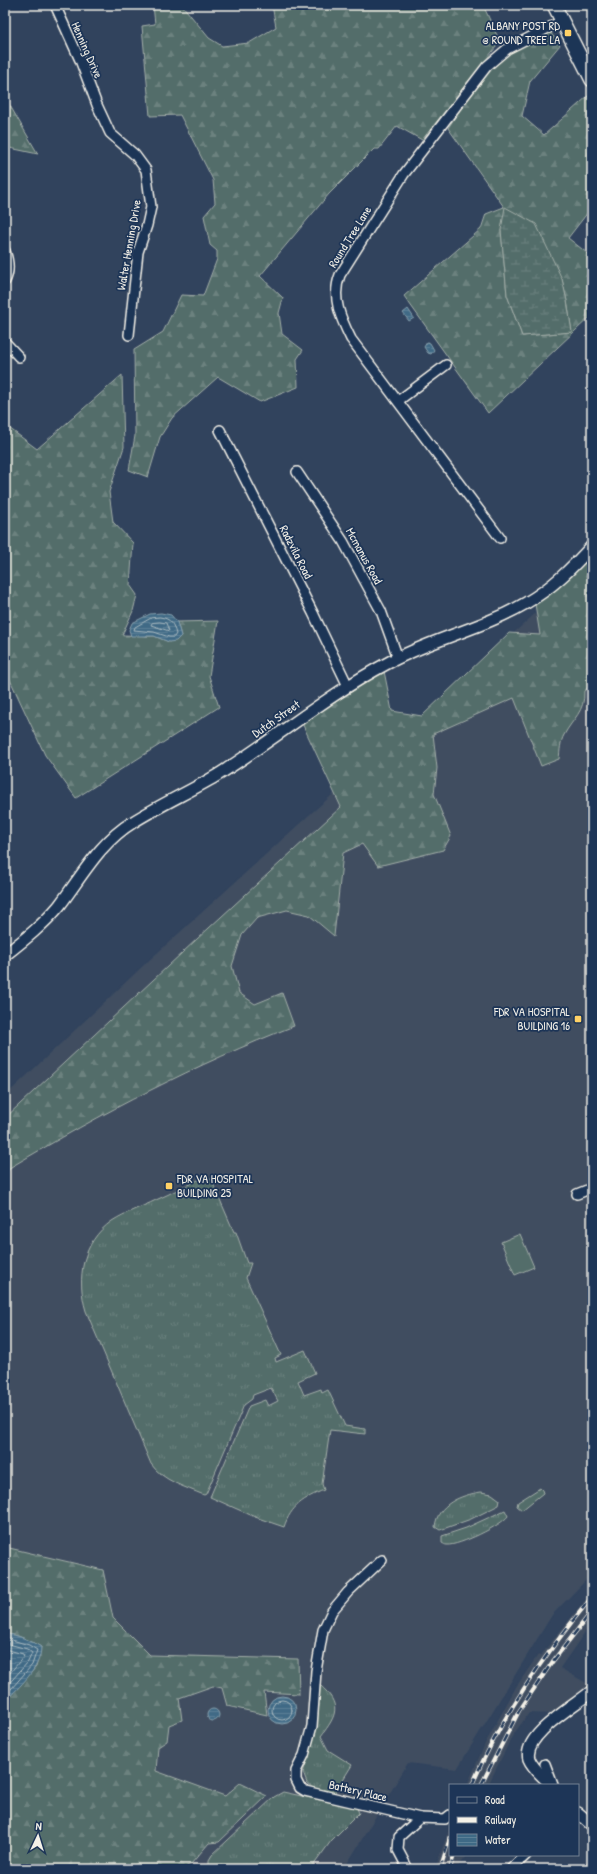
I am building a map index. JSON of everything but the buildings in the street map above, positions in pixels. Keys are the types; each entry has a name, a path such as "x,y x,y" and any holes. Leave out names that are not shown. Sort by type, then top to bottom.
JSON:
{"main road":[{"path":"554,5 592,80"}],"street":[{"name":"Henning Drive","path":"55,5 80,60 97,105"},
{"name":"Round Tree Lane","path":"500,538 351,339 340,317 336,285 340,276 404,174 486,66 507,49 562,21"},
{"name":"Walter Henning Drive","path":"97,105 110,133 136,155 146,170 150,192 150,206 147,226 138,252 129,335"},
{"path":"5,251 9,262 9,269 5,281"},
{"path":"5,342 19,357"},
{"path":"398,401 446,365"},
{"name":"Radzvila Road","path":"220,430 313,613 348,686"},
{"name":"Mcmanus Road","path":"297,472 343,541 381,611 398,658"},
{"name":"Dutch Street","path":"5,954 33,932 58,907 98,852 119,832 146,814 216,776 348,686 398,658 501,616 528,602 556,583 592,546"},
{"path":"577,1194 592,1188"},
{"name":"Battery Place","path":"382,1560 348,1592 332,1611 323,1630 316,1670 312,1726 304,1755 296,1771 296,1780 300,1788 305,1791 420,1818 445,1819 449,1816"},
{"path":"551,1784 532,1763 528,1755 529,1747 534,1738 547,1725 592,1691"},
{"path":"545,1764 552,1784"},
{"path":"579,1814 592,1825"},
{"path":"408,1869 398,1850 399,1837 420,1818"},
{"path":"511,1869 525,1856"}],"shaded area":[{"path":"592,556 592,1574 552,1615 457,1769 408,1763 344,1869 5,1869 5,1096 145,964 549,601"},
{"path":"592,1592 592,1622 560,1668 590,1685 554,1714 529,1713 513,1735 488,1784 467,1784 485,1744 516,1687 538,1655 540,1656"},
{"path":"449,1829 449,1856 467,1856 456,1869 435,1869"}],"green space":[{"path":"153,5 182,5 209,38 222,46 249,43 276,27 272,5 483,5 500,42 422,140 397,126 379,149 374,149 329,194 260,276 283,298 279,313 282,334 303,350 297,359 298,387 260,402 218,377 172,418 160,437 148,477 129,470 135,436 134,350 163,332 181,295 203,296 217,259 217,251 210,245 204,216 215,203 213,180 180,115 150,116 142,26 155,24"},
{"path":"550,32 560,45 530,81 522,116 544,135 589,95 592,99 592,207 568,238 592,257 592,315 488,413 404,296 481,229 486,214 504,207 448,128 478,82 506,54","holes":["501,230 562,279 572,332 522,336 507,295"]},
{"path":"5,97 38,154 5,147"},
{"path":"505,207 536,224 562,279 572,332 522,336 507,295 501,230"},
{"path":"122,375 124,447 109,492 113,522 133,543 130,585 137,595 133,611 122,635 154,636 169,642 181,636 177,622 218,621 209,676 219,707 76,798 45,755 5,669 5,425 37,449"},
{"path":"592,553 592,685 584,691 583,704 567,729 560,747 559,759 541,766 514,698 433,734 437,768 434,794 451,836 443,850 378,866 362,844 343,853 334,936 309,915 287,910 257,918 242,935 232,966 239,993 255,1004 282,993 294,1026 221,1056 150,1090 45,1147 11,1167 5,1175 5,1118 341,807 302,723 384,671 392,711 422,716 509,633 540,635 535,604 569,578"},
{"path":"203,1178 211,1179 234,1232 236,1232 247,1263 251,1263 246,1278 281,1355 275,1358 276,1362 305,1350 315,1373 298,1381 304,1395 321,1389 322,1393 328,1390 345,1426 365,1429 365,1434 330,1430 322,1484 324,1490 310,1496 294,1508 290,1513 284,1527 255,1517 210,1497 249,1406 265,1400 268,1406 278,1401 271,1388 253,1395 252,1399 244,1405 206,1494 204,1495 175,1483 162,1475 151,1464 86,1311 83,1299 82,1274 84,1262 94,1239 102,1230 112,1221 123,1215"},
{"path":"520,1234 534,1267 515,1275 501,1242"},
{"path":"540,1488 543,1493 522,1510 517,1506 518,1502"},
{"path":"481,1492 492,1494 500,1500 499,1505 471,1519 440,1530 435,1527 440,1512 451,1502 473,1493"},
{"path":"505,1510 508,1516 504,1520 470,1539 447,1545 442,1543 442,1536 466,1528"},
{"path":"5,1547 103,1570 113,1618 150,1655 298,1659 299,1694 264,1692 267,1715 227,1706 222,1688 213,1686 179,1698 182,1720 169,1725 167,1741 158,1747 156,1771 225,1796 240,1783 267,1796 219,1842 209,1843 191,1864 181,1869 5,1869 5,1702 36,1667 41,1647 28,1640 10,1634 5,1634"},
{"path":"320,1685 332,1698 335,1710 331,1722 321,1736 328,1750 352,1765 334,1794 314,1789 307,1783 303,1773 317,1723"},
{"path":"283,1792 357,1808 359,1813 331,1841 313,1866 314,1869 232,1869 226,1865 221,1869 213,1869 209,1865 209,1860 212,1855 274,1797"}],"water":[{"path":"408,309 414,318 409,321 403,313"},
{"path":"427,342 430,343 434,350 431,354 428,353 424,347"},
{"path":"161,613 171,615 177,622 181,636 176,641 169,642 154,636 131,636 129,630 132,623 150,614"},
{"path":"5,1634 10,1634 28,1640 41,1647 40,1655 33,1670 5,1702"},
{"path":"282,1696 292,1700 296,1710 292,1720 282,1724 272,1720 268,1710 272,1700"},
{"path":"213,1709 217,1711 219,1715 217,1719 213,1721 209,1719 207,1715 209,1711"}],"railway":[{"path":"472,1784 497,1734 525,1686 557,1641 592,1597"},
{"path":"482,1784 519,1711 553,1661 592,1611"},
{"path":"440,1869 449,1841"},
{"path":"450,1869 454,1856"}],"place":[{"name":"ALBANY POST RD @ ROUND TREE LA","path":"568,33"},
{"name":"FDR VA HOSPITAL BUILDING 16","path":"578,1019"},
{"name":"FDR VA HOSPITAL BUILDING 25","path":"169,1186"}]}
